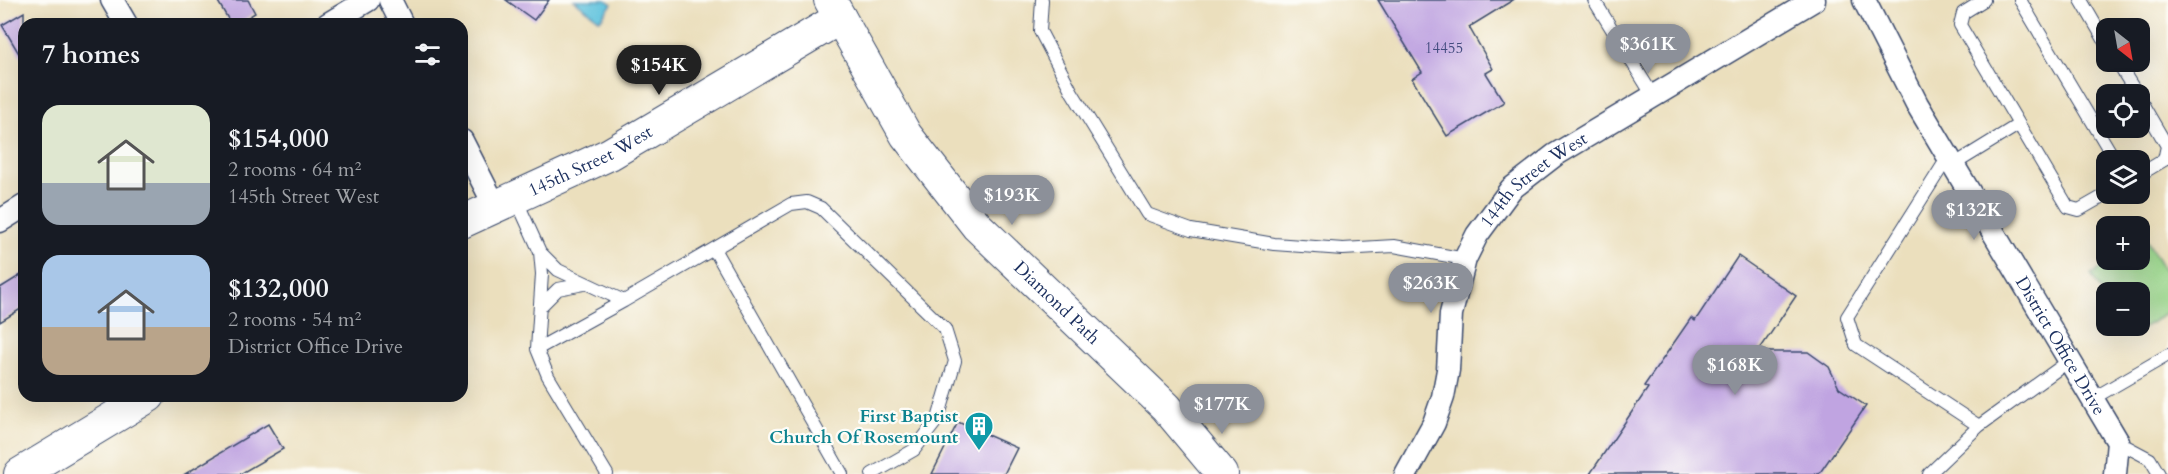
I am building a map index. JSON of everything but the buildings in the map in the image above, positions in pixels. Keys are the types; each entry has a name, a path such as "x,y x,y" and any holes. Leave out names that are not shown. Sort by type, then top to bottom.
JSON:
{"street":[{"path":"112,0 122,18"},
{"path":"338,18 368,0"},
{"path":"390,0 399,18"},
{"name":"144th Street West","path":"1406,474 1434,423 1443,397 1448,370 1451,314 1465,259 1493,211 1511,189 1532,170 1814,0"},
{"name":"District Office Drive","path":"1864,0 1917,105 2118,442"},
{"name":"145th Street West","path":"468,219 610,154 835,9"},
{"name":"Diamond Path","path":"835,9 906,135 977,226 1166,407 1222,474"},
{"path":"468,149 505,201"},
{"path":"0,220 18,210"},
{"path":"20,474 139,402"},
{"path":"2115,474 2118,442"}],"lane":[{"path":"1042,0 1040,31 1072,92 1147,214 1191,230 1275,244 1343,249 1394,246 1465,259"},
{"path":"1594,0 1653,96"},
{"path":"1984,0 1963,13 1960,25 2068,207 2079,210 2096,200"},
{"path":"2020,0 2109,150"},
{"path":"2081,0 2096,26"},
{"path":"2150,117 2167,146 2164,160 2150,168"},
{"path":"1979,426 1856,345 1847,317 1951,161 2018,124"},
{"path":"505,201 540,252 558,270 624,301"},
{"path":"537,349 790,204 807,202 821,208 945,329 955,361 938,419 914,450 872,474"},
{"path":"714,249 842,474"},
{"path":"540,252 542,274 537,349 548,376 607,474"},
{"path":"540,307 558,288 584,284"},
{"path":"2092,399 2168,355"},
{"path":"1929,474 1979,426 2069,361"},
{"path":"2118,442 2150,459 2159,474"}],"green space":[{"path":"2150,246 2168,276 2168,313 2150,323 2150,282 2096,282 2091,274 2098,270 2150,270"}],"water":[{"path":"574,0 606,0 612,4 600,20"}],"place":[{"name":"First Baptist Church Of Rosemount","path":"979,452"}]}
